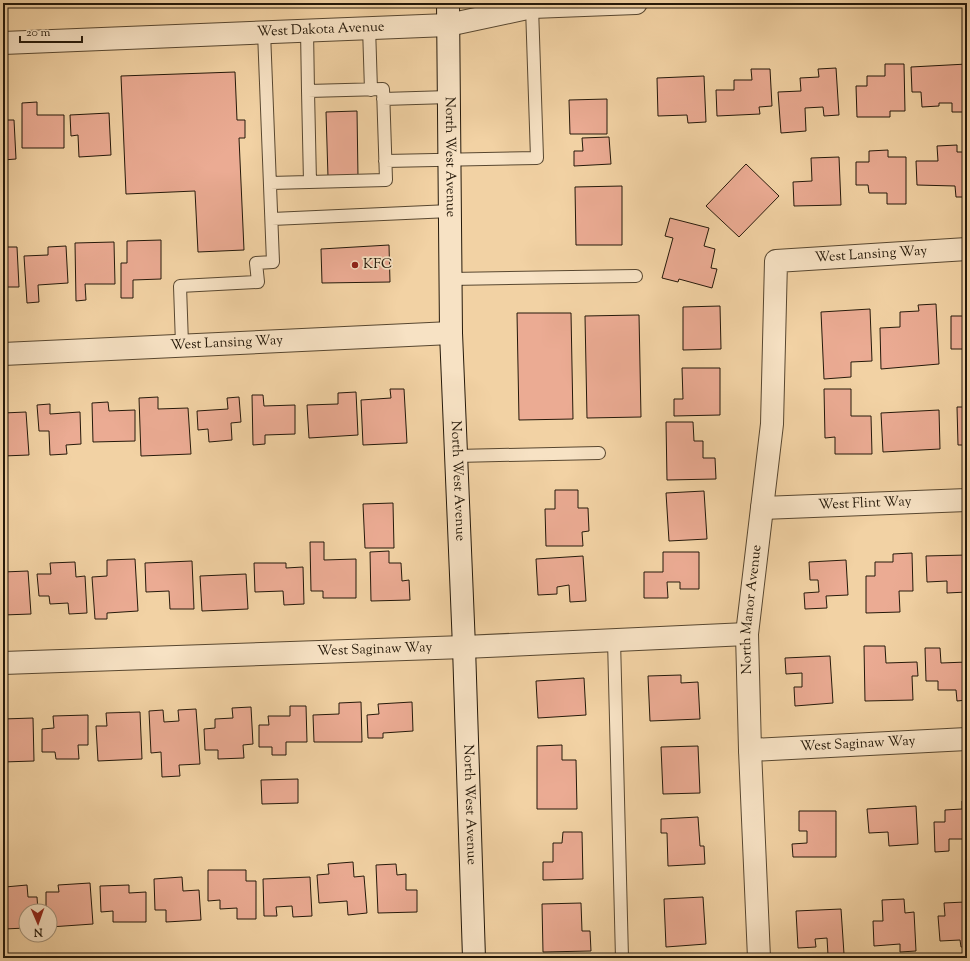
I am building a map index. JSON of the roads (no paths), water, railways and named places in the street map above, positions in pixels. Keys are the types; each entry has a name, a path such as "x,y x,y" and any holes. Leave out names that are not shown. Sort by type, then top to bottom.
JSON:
{"street":[{"name":"North West Avenue","path":"448,3 451,333 464,647 474,958"},
{"name":"West Dakota Avenue","path":"3,43 368,27 448,25 532,7 636,3"},
{"name":"West Lansing Way","path":"776,261 967,249"},
{"name":"North Manor Avenue","path":"759,958 750,750 747,634 772,424 776,261"},
{"name":"West Lansing Way","path":"3,354 182,344 451,333"},
{"name":"West Flint Way","path":"762,508 967,500"},
{"name":"West Saginaw Way","path":"3,663 464,647 747,634"},
{"name":"West Saginaw Way","path":"750,750 967,739"},
{"path":"466,958 474,958"}],"lane":[{"path":"385,161 537,158 532,7"},
{"path":"368,27 371,90"},
{"path":"307,30 310,182"},
{"path":"182,344 180,286 258,282 256,263 273,262 264,32"},
{"path":"270,183 386,180 383,89 308,91"},
{"path":"383,99 449,97"},
{"path":"272,219 450,211"},
{"path":"450,279 636,276"},
{"path":"456,456 599,453"},
{"path":"614,640 622,958"}],"place":[{"name":"KFC","path":"355,265"}]}
